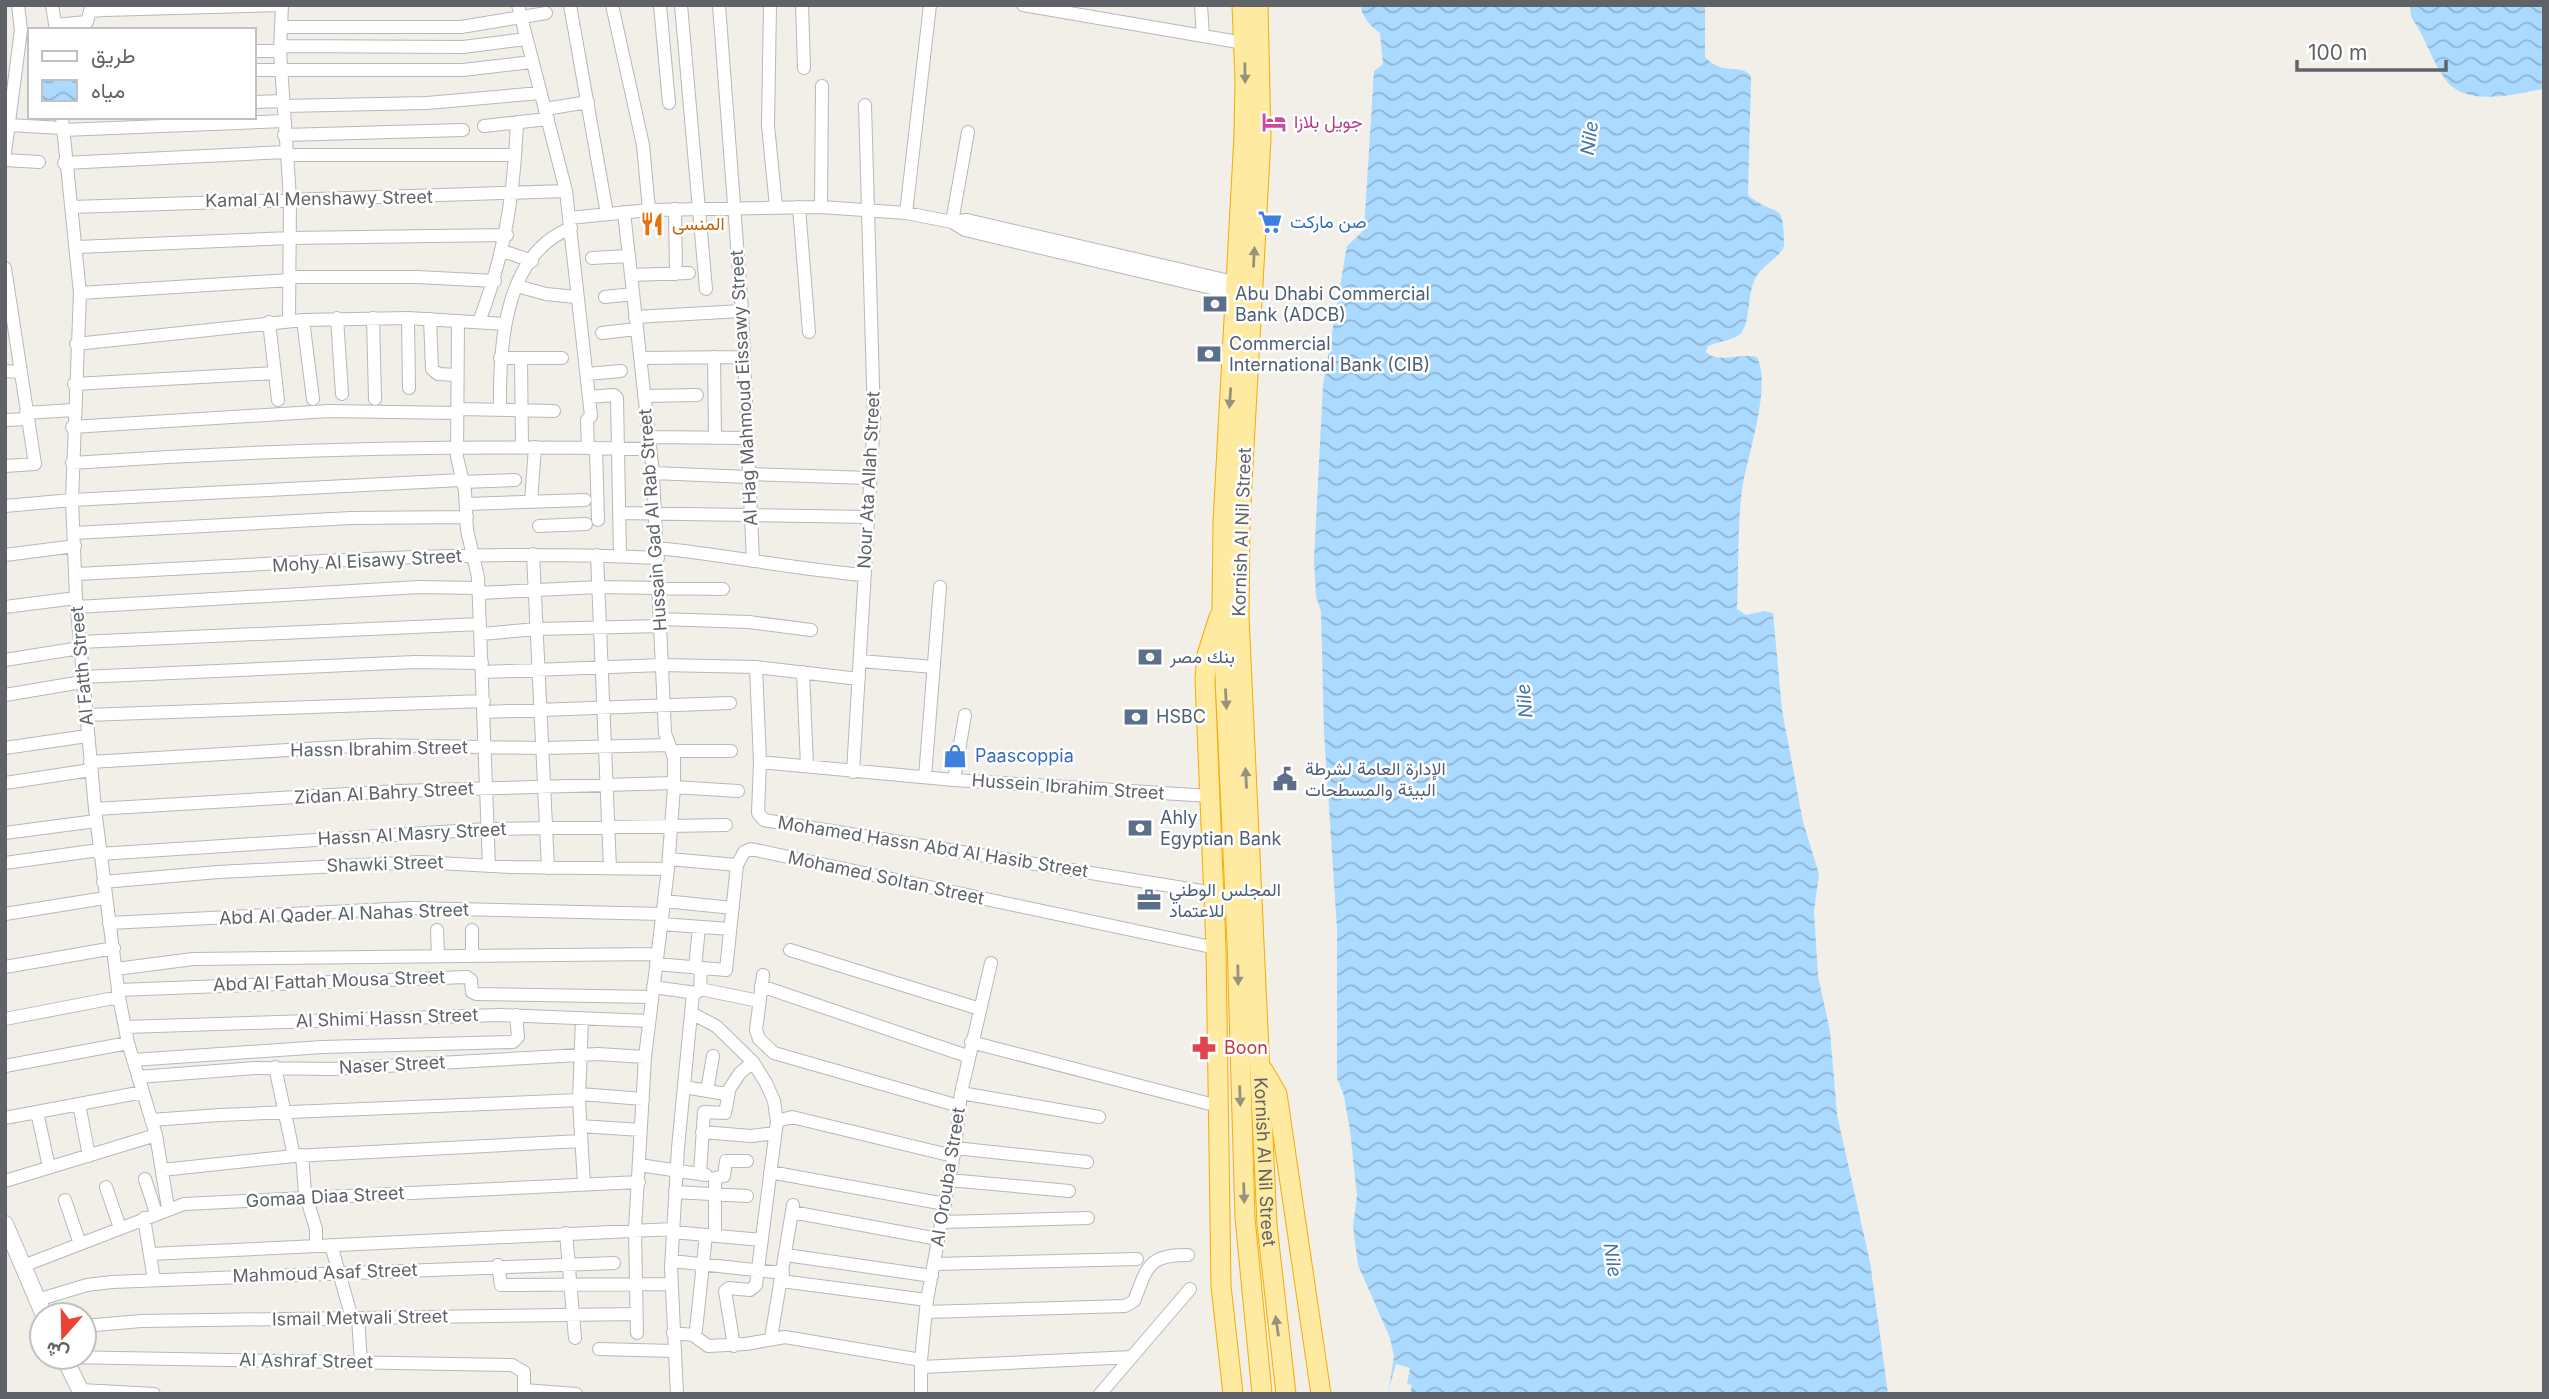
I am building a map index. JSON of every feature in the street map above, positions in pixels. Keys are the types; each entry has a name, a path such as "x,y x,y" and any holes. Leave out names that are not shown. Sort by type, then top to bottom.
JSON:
{"highway":[{"name":"Kornish Al Nil Street","path":"1242,5 1244,43 1237,288 1223,522 1222,610 1237,942 1245,1218 1262,1394"},
{"name":"Kornish Al Nil Street","path":"1258,5 1262,80 1261,138 1240,520 1239,617 1264,1127 1266,1225 1286,1394"},
{"path":"1222,610 1212,632 1205,679 1216,948 1221,1286 1233,1394"},
{"path":"1215,915 1237,942"},
{"path":"1260,1066 1277,1094 1321,1394"}],"main road":[{"path":"5,1224 38,1301"},
{"path":"71,1371 81,1392"}],"street":[{"path":"5,152 11,67 21,30 18,5"},
{"path":"52,5 56,27 87,22 89,11 105,8 282,5 280,48 290,198 289,321"},
{"path":"570,5 607,214"},
{"path":"612,5 643,145 649,210"},
{"path":"660,5 669,103"},
{"path":"681,5 706,289"},
{"name":"Al Hag Mahmoud Eissawy Street","path":"719,5 742,311 752,561"},
{"path":"770,5 768,125 776,207"},
{"path":"802,5 804,68"},
{"path":"906,213 930,5"},
{"path":"1023,5 1244,43"},
{"path":"1201,5 1203,36"},
{"path":"281,27 461,27 519,11 547,13"},
{"path":"519,11 566,191 576,298 587,374 592,448 592,522 539,526"},
{"path":"5,29 21,30"},
{"path":"256,51 280,48 463,47 526,39"},
{"path":"256,70 463,70 531,62"},
{"path":"821,207 822,86"},
{"path":"256,102 428,103 540,93"},
{"path":"484,126 517,122 588,102"},
{"name":"Nour Ata Allah Street","path":"853,772 874,395 864,105"},
{"path":"9,125 284,121"},
{"path":"479,322 495,281 507,236 513,194 517,122"},
{"name":"Al Fatth Street","path":"62,125 80,293 72,427 72,499 82,680 99,852 119,993 128,1043 156,1135 162,1170 156,1213"},
{"path":"285,135 463,131"},
{"path":"952,222 968,132"},
{"path":"64,163 286,153 515,155"},
{"path":"5,160 39,162"},
{"name":"Kamal Al Menshawy Street","path":"72,207 566,191"},
{"path":"799,207 809,332"},
{"path":"500,410 500,358 505,324 517,286 552,236 570,223 607,214 675,209 821,207 906,213 952,222 967,220 1237,288"},
{"path":"631,275 682,273 675,209"},
{"name":"Hussain Gad Al Rab Street","path":"624,212 653,473 665,733 671,748 674,785 669,864 645,1057 635,1229 637,1333"},
{"path":"77,247 290,238 507,236"},
{"path":"503,251 532,261"},
{"path":"592,258 629,256"},
{"path":"5,268 9,329 20,372 35,464 5,466"},
{"path":"80,293 290,278 417,277 495,281"},
{"path":"517,286 576,298"},
{"path":"605,297 633,295"},
{"path":"602,333 636,323 742,311"},
{"path":"76,344 269,322 337,318 408,318 505,324"},
{"path":"337,318 342,394"},
{"path":"373,318 375,399"},
{"path":"408,318 409,388"},
{"path":"430,319 432,369 438,374 457,374"},
{"path":"303,320 313,399"},
{"path":"458,321 457,445 479,591 489,866"},
{"path":"269,322 278,400"},
{"path":"714,357 716,438"},
{"path":"640,358 743,357"},
{"path":"500,358 562,358"},
{"path":"521,358 521,410 528,447 531,502"},
{"path":"587,374 621,371"},
{"path":"5,372 20,372"},
{"path":"74,384 275,373"},
{"path":"644,396 697,395"},
{"path":"589,397 616,396 620,448 620,556"},
{"path":"5,420 73,410"},
{"path":"72,427 318,411 554,411"},
{"path":"72,463 227,452 457,445 620,448 650,443 746,438"},
{"path":"653,473 870,478"},
{"path":"5,506 72,499 515,480"},
{"path":"5,555 75,540 466,510 531,502 585,500"},
{"path":"556,501 558,525"},
{"path":"620,513 868,517"},
{"name":"Mohy Al Eisawy Street","path":"76,574 472,556 620,556 657,553 732,555 796,569 864,575"},
{"path":"533,554 548,868"},
{"path":"597,555 610,868"},
{"path":"5,607 419,587 479,591 598,587 723,589"},
{"path":"925,777 940,587"},
{"path":"5,660 80,645 480,629 600,627 661,622 749,622 811,631"},
{"path":"860,661 934,667"},
{"path":"5,695 82,680 415,662 540,670 663,665 756,667 859,679"},
{"name":"Mohamed Hassn Abd Al Hasib Street","path":"756,667 760,762 758,813 764,820 1214,893"},
{"path":"803,673 807,766"},
{"path":"86,715 484,706 541,709 730,703"},
{"path":"954,780 965,715"},
{"path":"5,748 88,736"},
{"name":"Hassn Ibrahim Street","path":"5,783 90,766 372,746 605,746 731,751"},
{"name":"Hussein Ibrahim Street","path":"760,762 954,780 1210,796"},
{"name":"Zidan Al Bahry Street","path":"5,833 95,815 486,788 674,785 738,791"},
{"name":"Hassn Al Masry Street","path":"5,863 99,852 487,829 726,825"},
{"name":"Mohamed Soltan Street","path":"737,865 744,852 758,850 1216,948"},
{"name":"Shawki Street","path":"103,882 218,872 420,862 548,868 737,865"},
{"path":"116,969 193,959 472,955 657,959 698,969 726,970 737,865"},
{"path":"5,914 105,898"},
{"name":"Abd Al Qader Al Nahas Street","path":"109,923 411,908 663,913 733,908"},
{"path":"663,913 699,927 730,929"},
{"path":"677,1394 673,1333 673,1231 691,1013 698,969 699,927"},
{"path":"438,930 438,956"},
{"path":"472,930 472,955"},
{"path":"5,967 114,948"},
{"path":"790,950 979,1009"},
{"name":"Al Orouba Street","path":"921,1394 927,1306 954,1152 967,1056 991,963"},
{"name":"Abd Al Fattah Mousa Street","path":"119,993 467,976 475,994 653,992"},
{"path":"967,1056 762,981 756,1030 766,1047 783,1057 960,1100 1099,1117"},
{"path":"653,992 696,991 759,1001"},
{"path":"5,1018 119,993"},
{"path":"691,1013 722,1031 754,1064 774,1101 776,1127 758,1270 753,1289 729,1288 725,1291 734,1346"},
{"path":"133,1060 322,1047 513,1042 518,1037 516,1015"},
{"name":"Al Shimi Hassn Street","path":"125,1027 516,1015 649,1021"},
{"path":"582,1018 580,1126 584,1184"},
{"path":"971,1042 1218,1106"},
{"path":"5,1066 128,1043"},
{"path":"700,1174 704,1112 725,1113 729,1092 740,1073 754,1064 766,1047"},
{"name":"Naser Street","path":"138,1077 275,1067 354,1068 582,1055 645,1057"},
{"path":"707,1091 713,1056"},
{"path":"275,1067 316,1229 316,1245"},
{"path":"684,1087 729,1092"},
{"path":"5,1118 143,1091"},
{"path":"151,1120 580,1097 643,1099"},
{"path":"79,1104 89,1156"},
{"path":"37,1112 49,1167"},
{"path":"702,1132 776,1127 792,1117 954,1152 1087,1162"},
{"path":"580,1126 641,1130"},
{"path":"5,1181 156,1135"},
{"path":"162,1170 298,1156 581,1141"},
{"path":"639,1165 716,1177 724,1175 726,1161 747,1161"},
{"path":"771,1172 945,1205"},
{"path":"693,1335 696,1330 703,1263 711,1235 716,1177"},
{"path":"145,1179 156,1213 150,1254 154,1280"},
{"path":"949,1180 1069,1191"},
{"name":"Gomaa Diaa Street","path":"23,1266 156,1213 189,1204 639,1182"},
{"path":"106,1187 120,1227"},
{"path":"675,1192 747,1196"},
{"path":"65,1200 80,1244"},
{"path":"771,1338 792,1209 939,1239"},
{"path":"942,1222 1088,1218"},
{"path":"150,1254 635,1229 762,1240"},
{"path":"566,1233 575,1338"},
{"path":"331,1245 355,1318 360,1362"},
{"path":"786,1255 933,1270 1137,1259"},
{"path":"672,1261 758,1270 927,1306 1125,1306 1134,1301 1141,1277 1157,1260 1165,1255 1188,1255"},
{"name":"Mahmoud Asaf Street","path":"54,1301 87,1285 154,1280 569,1262 614,1263"},
{"path":"498,1265 501,1285 672,1284"},
{"path":"1100,1394 1190,1289"},
{"name":"Ismail Metwali Street","path":"98,1325 141,1321 636,1314"},
{"path":"673,1333 693,1335 705,1345 734,1346 785,1337 921,1364 1132,1357"},
{"path":"599,1349 674,1350"},
{"name":"Al Ashraf Street","path":"98,1358 512,1365 524,1372 524,1392"},
{"path":"81,1392 154,1394"},
{"path":"524,1392 576,1394"}],"water":[{"name":"Nile","path":"1361,5 1705,5 1705,57 1719,66 1741,70 1751,76 1748,195 1780,215 1784,247 1755,279 1742,332 1707,347 1706,352 1723,358 1757,357 1761,370 1760,403 1740,504 1737,609 1746,615 1764,611 1773,613 1782,710 1803,822 1819,874 1814,911 1818,976 1830,1031 1837,1115 1870,1262 1888,1394 1388,1394 1394,1356 1390,1338 1358,1265 1353,1226 1357,1196 1350,1130 1344,1096 1337,1078 1337,928 1324,732 1321,611 1316,596 1314,560 1323,385 1347,246 1364,230 1374,71 1383,64 1380,33 1367,21"},
{"path":"2410,5 2544,5 2544,89 2491,97 2465,94 2454,88 2445,79 2411,17"}],"pier":[{"path":"1396,1364 1410,1368 1407,1384 1412,1385 1410,1394 1388,1392"}],"place":[{"name":"جويل بلازا","path":"1274,122"},
{"name":"صن ماركت","path":"1270,222"},
{"name":"المنسى","path":"652,224"},
{"name":"Abu Dhabi Commercial Bank (ADCB)","path":"1215,304"},
{"name":"Commercial International Bank (CIB)","path":"1209,354"},
{"name":"بنك مصر","path":"1150,657"},
{"name":"HSBC","path":"1136,717"},
{"name":"Paascoppia","path":"955,756"},
{"name":"الإدارة العامة لشرطة البيئة والمسطحات","path":"1285,779"},
{"name":"Ahly Egyptian Bank","path":"1140,828"},
{"name":"المجلس الوطني للاعتماد","path":"1149,900"},
{"name":"Boon","path":"1204,1048"}]}
